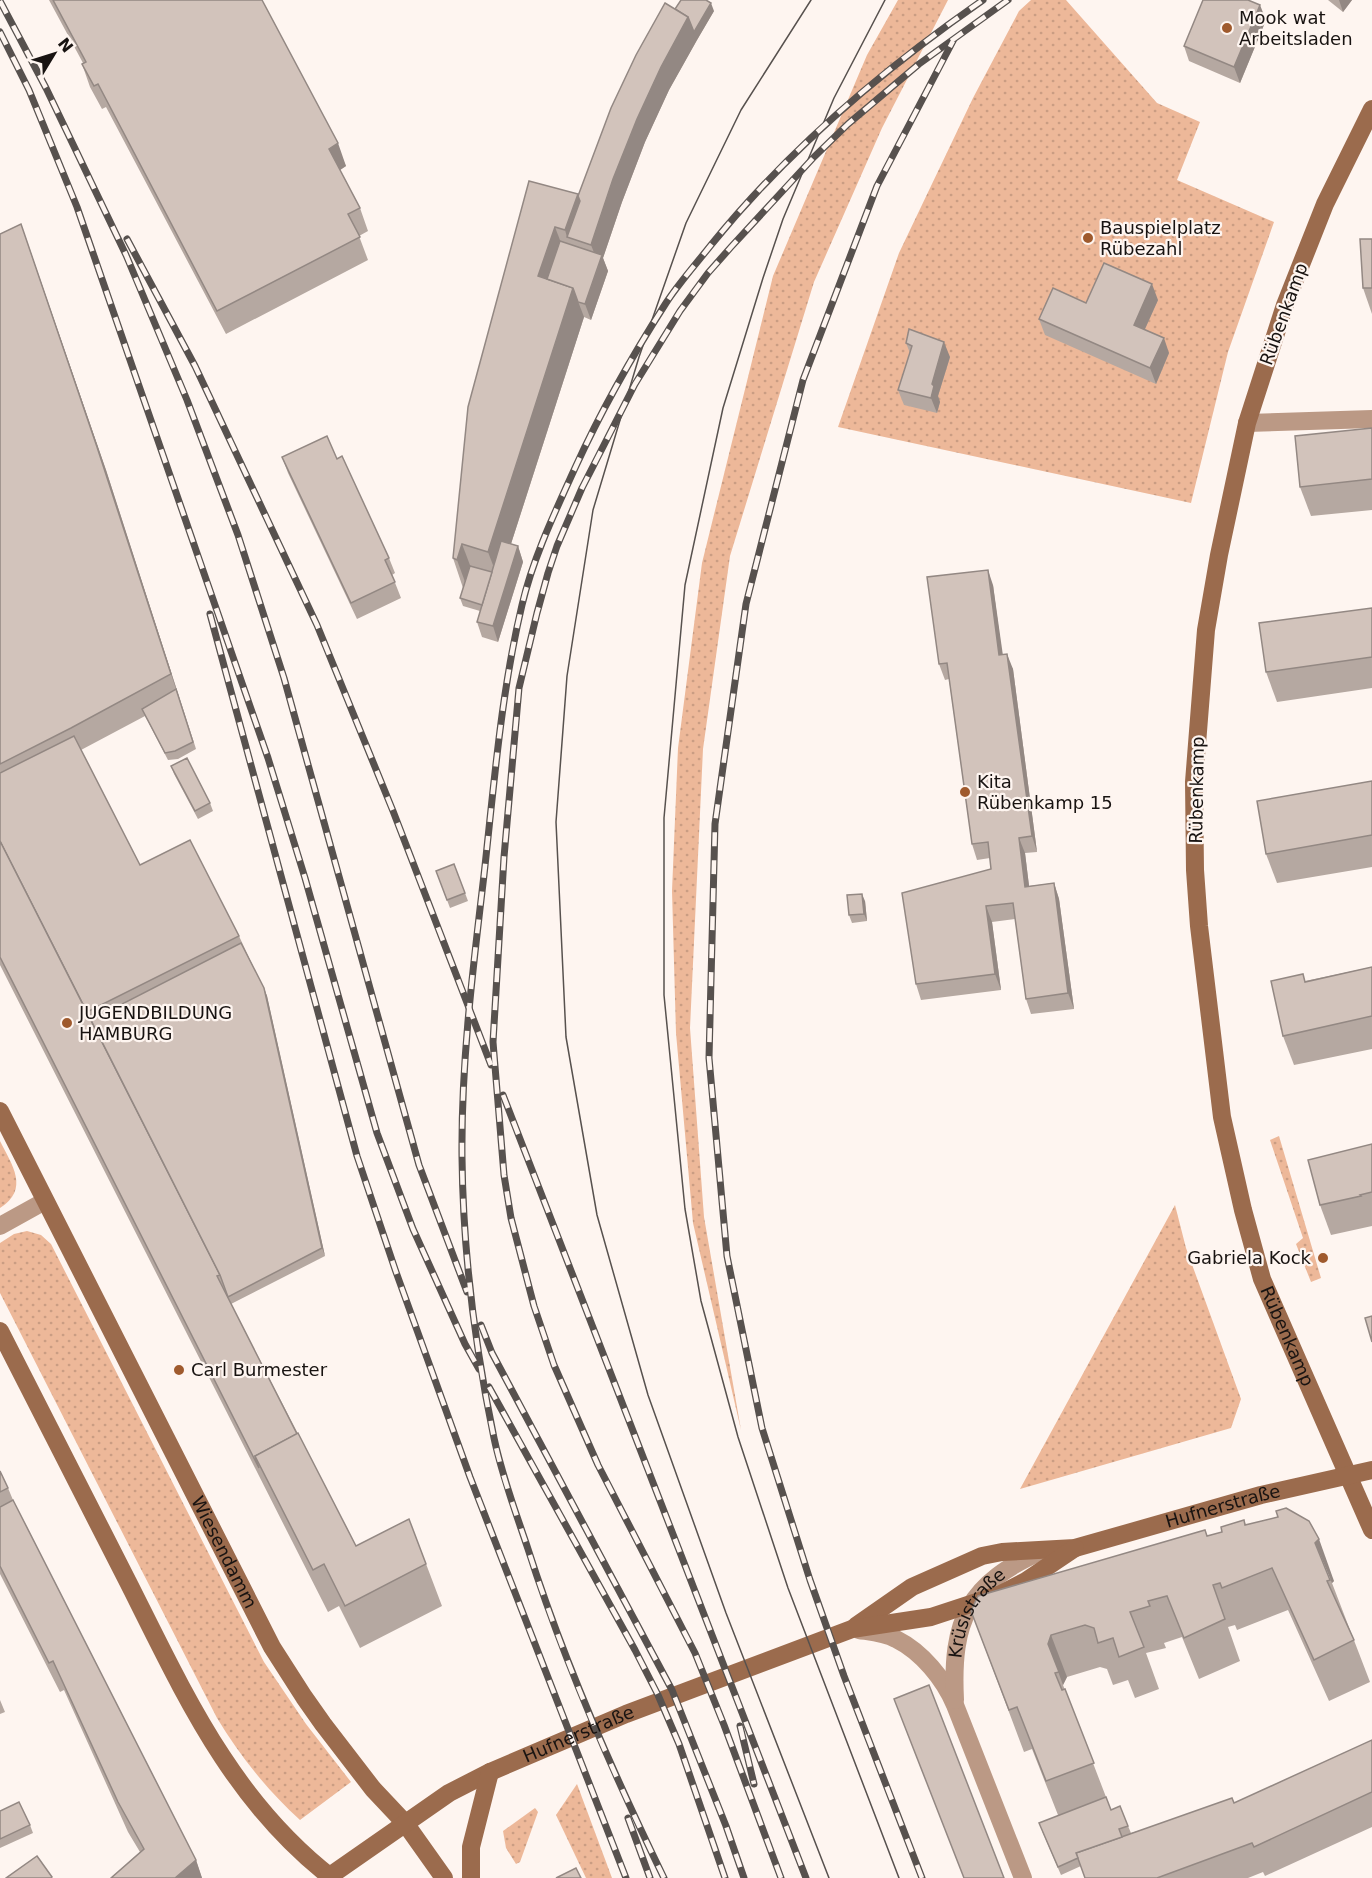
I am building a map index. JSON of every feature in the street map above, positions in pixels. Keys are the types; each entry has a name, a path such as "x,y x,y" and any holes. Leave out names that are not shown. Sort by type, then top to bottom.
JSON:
{"street":[{"name":"Rübenkamp","path":"1372,109 1325,204 1285,305 1247,423 1219,555 1202,669 1194,782 1195,870 1199,926 1222,1117 1243,1210 1263,1279 1372,1530"},
{"path":"1247,423 1372,419"},
{"name":"Wiesendamm","path":"0,1112 272,1647 323,1724 373,1789 405,1823 444,1878"},
{"path":"0,1226 45,1201"},
{"path":"0,1331 204,1729 231,1772 274,1826 329,1877"},
{"name":"Hufnerstraße","path":"852,1629 912,1587 982,1556 1002,1552 1075,1548 1261,1495 1372,1470"},
{"name":"Hufnerstraße","path":"329,1877 449,1793 489,1772 626,1714 852,1629 931,1617 1001,1594 1026,1581 1075,1548"},
{"name":"Krüsistraße","path":"955,1705 954,1661 957,1638 971,1604 1000,1574 1021,1560 1044,1550"},
{"name":"Krüsistraße","path":"852,1629 882,1633 895,1638 906,1645 942,1681 955,1705 1023,1878"},
{"path":"471,1878 471,1846 489,1772"}],"shaded area":[{"path":"898,0 948,0 882,128 814,282 730,556 703,749 690,1028 704,1217 741,1430 693,1223 676,1033 672,891 678,748 702,563 773,276 867,55"},
{"name":"Bauspielplatz Rübezahl","path":"1031,0 1066,0 1157,103 1200,122 1177,180 1274,222 1228,352 1191,503 838,427 899,253 973,98 1019,11"},
{"path":"1279,1136 1321,1278 1311,1282 1296,1244 1303,1238 1270,1140"},
{"path":"0,1141 16,1176 16,1185 9,1201 0,1208"},
{"path":"1175,1205 1186,1248 1241,1399 1231,1428 1020,1489"},
{"path":"27,1231 41,1235 51,1244 264,1662 306,1724 351,1782 300,1820 255,1772 217,1718 0,1293 0,1243 14,1234"},
{"path":"577,1784 612,1878 586,1878 556,1815"},
{"path":"535,1808 538,1812 520,1862 516,1864 506,1848 503,1831"}],"building":[{"path":"53,0 262,0 338,143 329,149 360,208 348,214 360,237 217,311 98,84 94,86 82,64 86,62"},
{"path":"681,0 706,0 711,3 694,32 688,17 675,9"},
{"path":"1203,0 1248,0 1260,5 1234,67 1184,46"},
{"path":"665,3 688,17 637,119 613,179 591,245 567,237 580,201 578,196 611,108 636,55"},
{"path":"529,181 578,194 565,230 555,227 538,276 573,288 488,552 462,544 457,560 453,558 468,407"},
{"path":"21,224 171,674 0,764 0,234"},
{"path":"1360,239 1372,239 1372,288 1363,288"},
{"path":"560,241 602,255 585,304 578,302 573,288 547,279"},
{"path":"1104,263 1152,284 1134,325 1164,338 1150,368 1039,319 1053,288 1086,303"},
{"path":"909,329 944,342 932,384 934,386 931,398 898,390 912,346 906,343"},
{"path":"1372,428 1372,479 1300,487 1295,436"},
{"path":"327,436 337,459 342,456 389,558 385,560 395,582 351,603 282,457"},
{"path":"501,541 518,546 493,626 477,622"},
{"path":"470,566 492,572 482,605 460,598"},
{"path":"988,570 999,655 1007,654 1032,836 1019,838 1025,887 1054,883 1068,993 1026,999 1013,903 986,906 995,974 916,984 902,893 991,869 988,842 972,844 947,663 939,664 927,577"},
{"path":"1372,608 1372,657 1266,672 1259,623"},
{"path":"176,689 193,742 165,753 142,709"},
{"path":"74,736 140,865 190,840 239,936 87,1012 0,841 0,773"},
{"path":"187,758 210,803 195,811 171,766"},
{"path":"1372,781 1372,835 1266,854 1257,801"},
{"path":"0,841 220,1275 217,1276 297,1434 255,1456 259,1468 0,957"},
{"path":"454,864 465,893 447,900 436,871"},
{"path":"862,894 864,914 849,915 847,895"},
{"path":"241,943 264,988 322,1248 228,1297 220,1275 91,1020"},
{"path":"1372,967 1372,1016 1283,1036 1271,981 1303,974 1305,982"},
{"path":"1372,1144 1372,1192 1320,1205 1308,1160"},
{"path":"1372,1316 1372,1342 1365,1318"},
{"path":"298,1433 356,1546 409,1519 426,1564 345,1606 324,1564 313,1570 255,1456"},
{"path":"0,1471 8,1488 0,1492"},
{"path":"13,1500 196,1860 175,1878 111,1878 144,1849 118,1802 53,1661 49,1663 0,1566 0,1507"},
{"path":"1286,1508 1309,1521 1319,1539 1315,1543 1330,1580 1327,1581 1354,1640 1314,1660 1272,1568 1222,1588 1220,1583 1213,1585 1225,1619 1184,1638 1167,1596 1148,1601 1150,1606 1130,1612 1144,1647 1119,1657 1113,1638 1098,1643 1094,1628 1085,1625 1051,1635 1048,1644 1059,1672 1055,1673 1062,1690 1065,1689 1094,1763 1046,1781 1017,1707 1009,1710 971,1611 978,1596 1205,1530 1207,1536 1222,1532 1221,1527 1244,1520 1245,1525 1278,1517 1276,1511"},
{"path":"929,1685 1004,1878 964,1878 894,1699"},
{"path":"1372,1740 1372,1792 1254,1847 1252,1843 1157,1878 1085,1878 1076,1853 1232,1798 1234,1803"},
{"path":"1106,1797 1111,1810 1120,1806 1128,1826 1119,1829 1122,1837 1076,1853 1078,1858 1058,1867 1039,1823"},
{"path":"19,1802 30,1825 0,1839 0,1811"},
{"path":"37,1856 51,1878 6,1878"},
{"path":"576,1868 581,1878 556,1878"}],"tram line":[{"path":"811,0 741,110 686,223 639,357 593,510 567,676 556,822 566,1037 597,1215 648,1395 726,1613 829,1878"},
{"path":"885,0 834,98 783,219 723,408 685,585 664,818 664,995 685,1209 701,1301 738,1437 788,1588 899,1878"}],"railway":[{"path":"664,1878 590,1716 542,1591 497,1452 476,1334 463,1192 463,1086 472,980 499,739 509,672 527,587 552,518 606,405 671,296 741,210 804,144 909,54 983,0"},
{"path":"781,1878 695,1653 598,1465 554,1365 534,1306 511,1218 504,1175 493,1042 504,857 519,688 537,613 557,546 582,488 635,384 680,311 731,247 814,157 848,124 919,64 1008,0"},
{"path":"0,1 46,88 126,255 187,400 238,535 284,678 419,1165 467,1292"},
{"path":"0,32 29,90 77,207 268,758 305,878 377,1133 413,1229 465,1344 479,1369"},
{"path":"922,1878 844,1676 810,1580 762,1428 727,1256 709,1058 715,824 746,604 803,380 877,186 953,41"},
{"path":"127,239 195,366 317,625 393,811 491,1065"},
{"path":"210,614 357,1156 470,1477 626,1878"},
{"path":"503,1095 806,1878"},
{"path":"481,1325 492,1353 672,1690 744,1878"},
{"path":"489,1387 658,1695 679,1744 725,1878"},
{"path":"740,1726 754,1784"},
{"path":"628,1818 650,1878"}],"place":[{"name":"Mook wat Arbeitsladen","path":"1227,28"},
{"name":"Bauspielplatz Rübezahl","path":"1088,238"},
{"name":"Kita Rübenkamp 15","path":"965,792"},
{"name":"JUGENDBILDUNG HAMBURG","path":"67,1023"},
{"name":"Gabriela Kock","path":"1323,1258"},
{"name":"Carl Burmester","path":"179,1370"}]}
